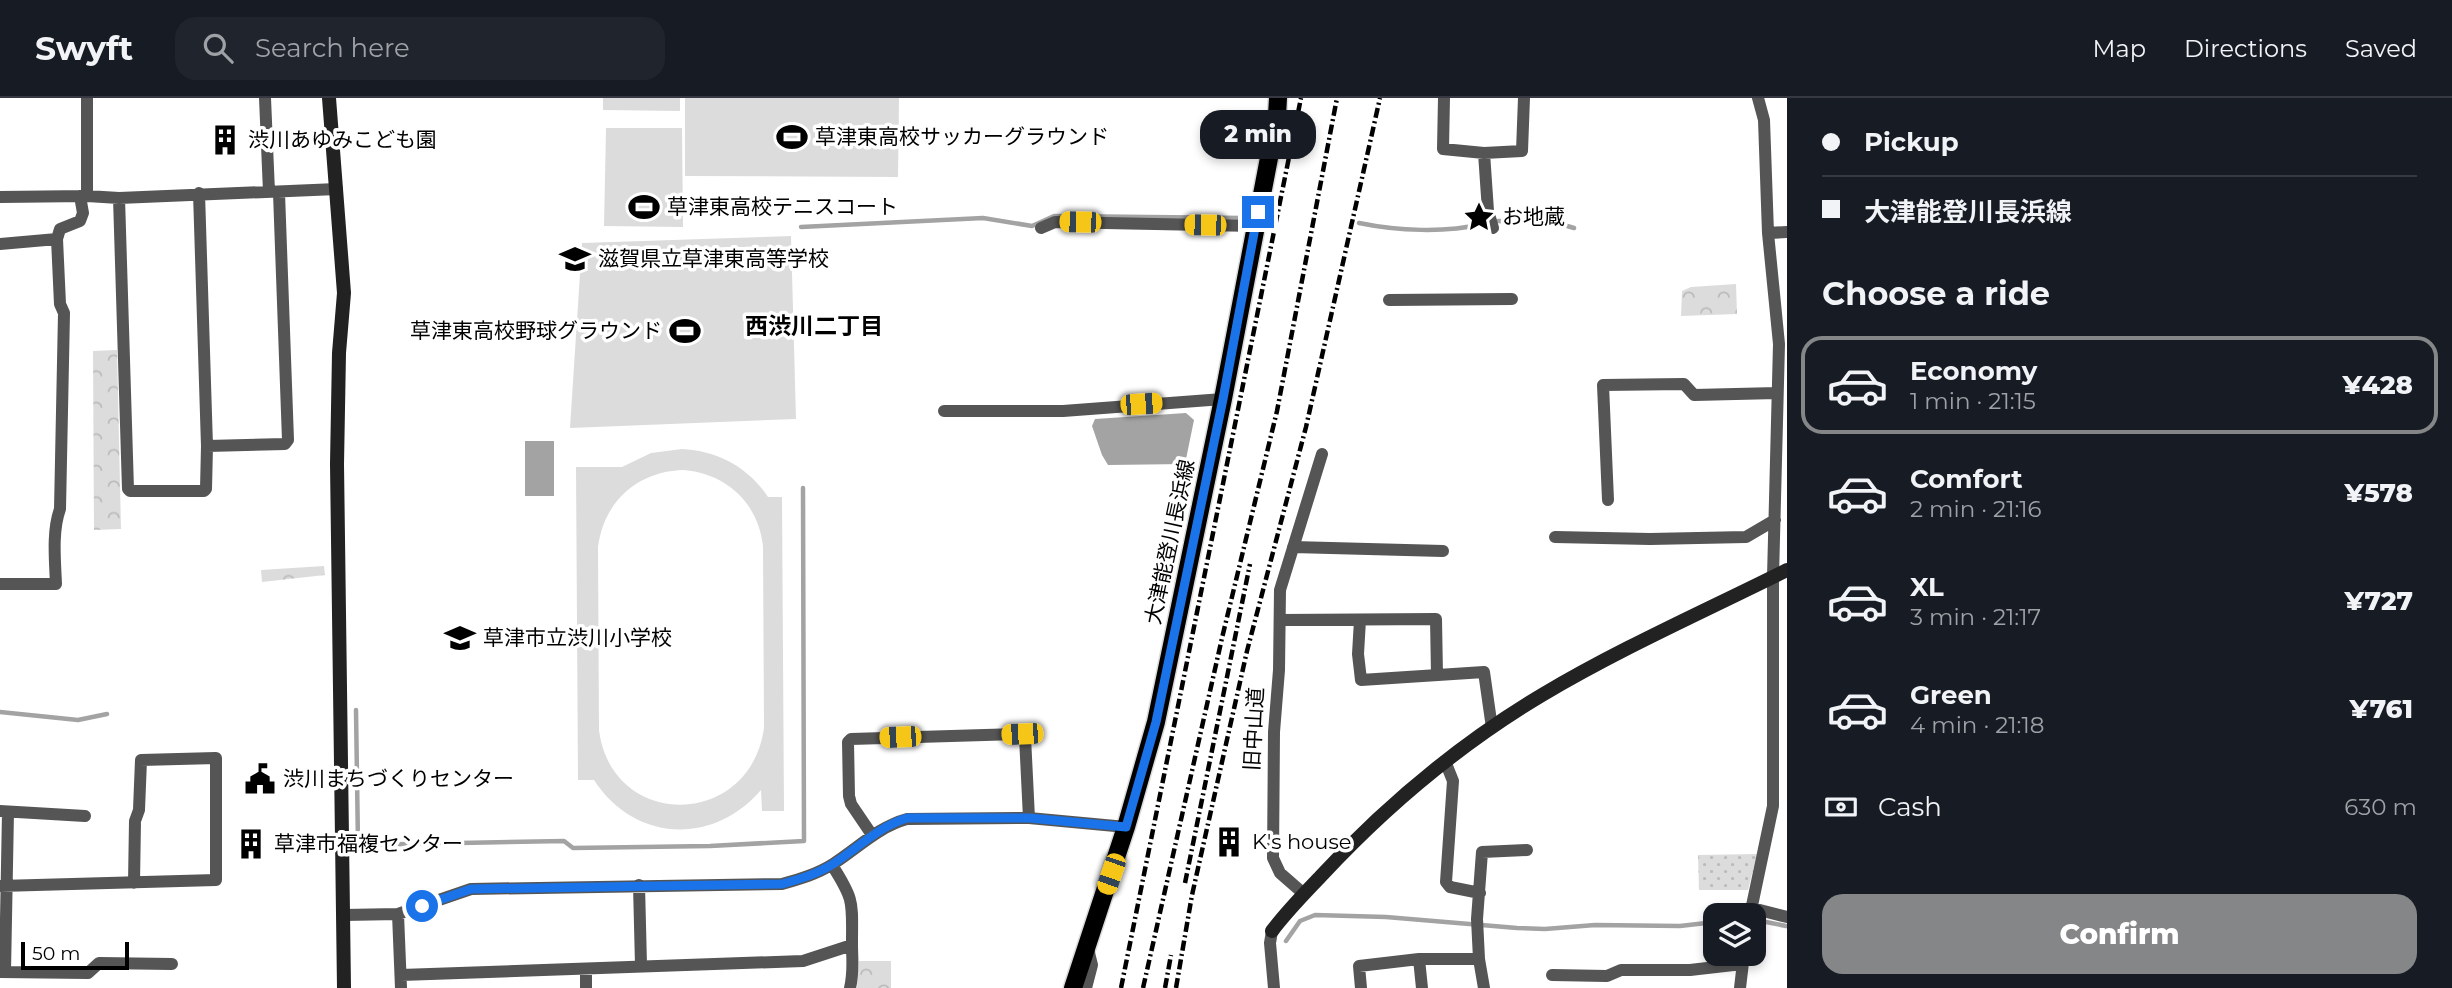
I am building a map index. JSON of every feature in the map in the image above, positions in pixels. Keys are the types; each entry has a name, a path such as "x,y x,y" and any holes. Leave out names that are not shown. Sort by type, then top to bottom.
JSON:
{"main road":[{"name":"大津能登川長浜線","path":"1073,988 1126,827 1156,722 1223,399 1277,116 1278,98"}],"street":[{"path":"0,584 57,584 55,552 57,516 60,509 64,313 60,304 57,239 60,229 80,221 83,213 87,98"},
{"path":"207,446 285,444 288,440 274,193 265,98"},
{"path":"329,98 344,293 339,353 337,464 344,988"},
{"path":"1444,98 1443,149 1484,153 1522,151 1524,98"},
{"path":"1753,903 1773,806 1773,577 1781,450 1777,393 1783,344 1768,233 1764,120 1758,98"},
{"path":"1484,153 1488,211 1493,228"},
{"path":"0,197 119,198 337,189"},
{"path":"119,198 128,489 204,491 207,446 200,194"},
{"path":"1041,228 1055,222 1255,226"},
{"path":"1768,233 1787,232"},
{"path":"0,244 57,239"},
{"path":"1389,300 1512,299"},
{"path":"1608,500 1604,385 1684,384 1694,395 1777,393"},
{"path":"944,411 1063,411 1223,399"},
{"name":"旧中山道","path":"1304,894 1280,873 1273,858 1273,743 1280,590 1322,454"},
{"path":"1555,537 1746,537 1775,520"},
{"path":"1293,547 1444,551"},
{"path":"1274,988 1270,943 1272,931 1373,821 1446,761 1542,695 1787,570"},
{"path":"1280,620 1436,619 1437,675"},
{"path":"1360,620 1358,654 1361,680 1484,672 1492,728"},
{"path":"872,835 851,804 849,796 848,742 851,739 1022,734 1025,737 1029,818"},
{"path":"3,885 134,883 216,880 216,758 141,760 139,810 135,821 134,883"},
{"path":"1446,761 1453,781 1446,881 1450,887 1480,893"},
{"path":"85,816 4,812 2,972 88,972 99,963 172,964"},
{"path":"344,915 398,914 471,889 782,884 808,877 832,865 872,835 907,818 1029,818 1126,827"},
{"path":"1484,988 1477,919 1482,852 1527,850"},
{"path":"832,865 848,889 852,902 854,971 850,988"},
{"path":"639,885 641,965"},
{"path":"398,914 401,981 641,965 803,961 852,945"},
{"path":"1766,914 1787,917"},
{"path":"1086,988 1092,965 1087,944"},
{"path":"1361,988 1359,966 1419,959 1479,959"},
{"path":"1419,959 1422,988"},
{"path":"1552,975 1607,976 1621,970 1690,970 1709,966"},
{"path":"1740,988 1742,966"},
{"path":"586,970 586,988"}],"green space":[{"path":"603,98 680,98 680,111 603,110"},
{"name":"草津東高校サッカーグラウンド","path":"685,98 899,98 898,177 685,176"},
{"path":"606,128 682,128 683,227 604,226"},
{"name":"草津東高校野球グラウンド","path":"791,236 796,419 570,428 582,243"},
{"path":"1736,284 1737,314 1681,316 1682,291 1691,287"},
{"path":"117,350 121,529 94,530 93,351"},
{"path":"682,449 720,457 751,477 768,497 782,497 784,811 762,811 761,790 742,808 720,821 698,828 674,829 652,825 630,816 611,801 594,780 578,780 576,467 622,467 651,453","holes":["684,470 700,473 727,484 738,493 755,517 760,531 763,546 764,728 753,761 734,785 709,800 681,805 653,800 628,786 609,763 599,730 598,547 607,516 626,492 638,483 667,472"]},
{"path":"324,566 325,575 262,582 261,570"},
{"path":"1757,854 1748,890 1699,890 1698,855"},
{"path":"859,961 891,961 891,988 857,988"}],"shaded area":[{"path":"1186,413 1194,420 1185,464 1108,465 1092,426 1095,419"},
{"path":"525,441 554,441 554,496 525,496"}],"waterway":[{"path":"801,227 983,218 1032,226 1054,216 1244,218"},
{"path":"1498,221 1557,223 1574,228"},
{"path":"1359,223 1421,230 1483,224"},
{"path":"356,710 358,845 564,841 573,848 710,846 804,841 803,488"},
{"path":"0,712 78,720 107,714"},
{"path":"1286,941 1300,921 1315,915 1386,917 1545,929 1595,925 1680,926 1703,923"},
{"path":"1766,922 1786,926"}],"railway":[{"path":"1121,988 1301,98"},
{"path":"1143,988 1222,638 1277,411 1337,98"},
{"path":"1176,988 1192,895 1247,651 1306,427 1380,98"},
{"path":"1185,883 1250,564"},
{"path":"1165,988 1171,955"}],"place":[{"name":"草津東高校サッカーグラウンド","path":"792,137"},
{"name":"渋川あゆみこども園","path":"225,140"},
{"name":"草津東高校テニスコート","path":"644,207"},
{"name":"お地蔵","path":"1479,217"},
{"name":"滋賀県立草津東高等学校","path":"575,259"},
{"name":"草津東高校野球グラウンド","path":"685,331"},
{"name":"草津市立渋川小学校","path":"460,638"},
{"name":"渋川まちづくりセンター","path":"260,779"},
{"name":"K's house","path":"1229,842"},
{"name":"草津市福複センター","path":"251,844"}],"district":[{"name":"西渋川二丁目","path":"814,326"}],"route":[{"path":"422,906 471,889 782,884 808,877 832,865 872,835 907,818 1029,818 1126,827 1156,722 1223,399 1258,212"}]}
